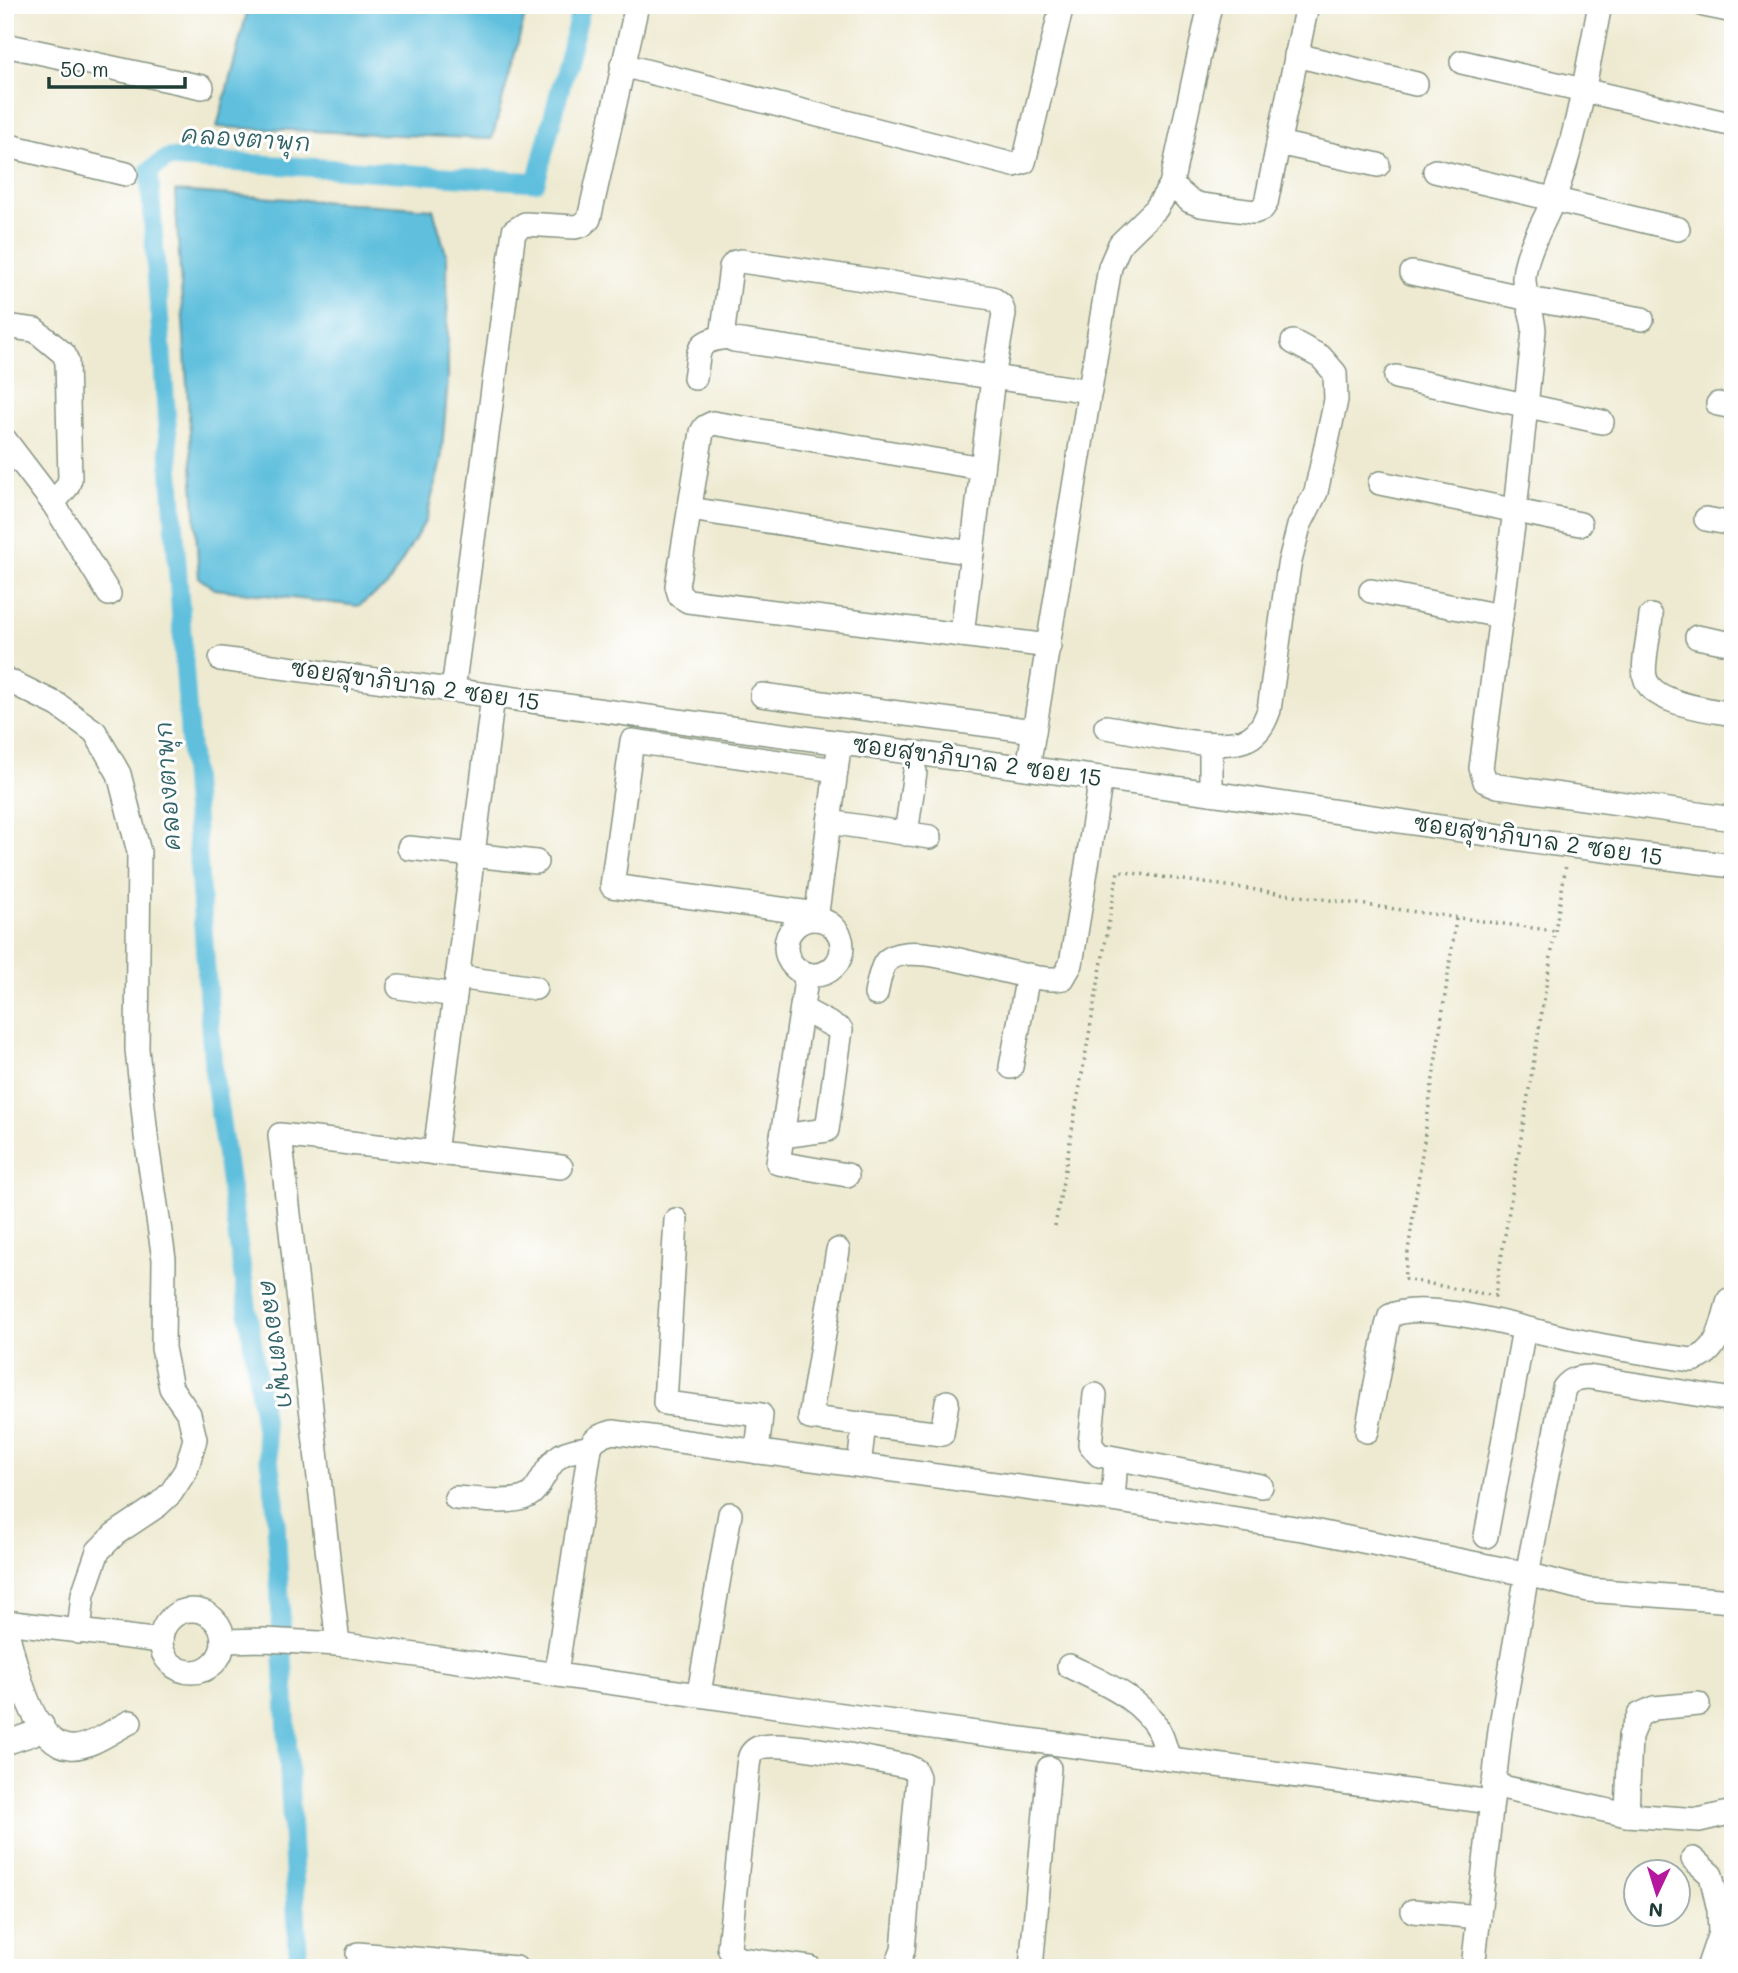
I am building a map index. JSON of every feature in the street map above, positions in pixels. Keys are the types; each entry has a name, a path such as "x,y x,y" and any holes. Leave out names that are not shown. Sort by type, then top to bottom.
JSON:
{"street":[{"path":"453,690 514,231 525,224 575,227 589,219 637,5"},
{"path":"622,65 1014,166 1024,162 1062,5"},
{"path":"1028,768 1111,267 1120,244 1156,208 1171,185 1210,5"},
{"path":"1171,185 1190,201 1202,205 1254,212 1262,209 1266,203 1307,5"},
{"path":"1600,5 1583,88 1554,197 1532,244 1524,278 1534,330 1515,510 1480,768 1485,781 1498,786 1733,819"},
{"path":"1704,5 1733,11"},
{"path":"5,45 202,87"},
{"path":"1296,55 1416,84"},
{"path":"1462,62 1725,123"},
{"path":"1278,143 1378,165"},
{"path":"5,145 126,174"},
{"path":"1435,171 1554,197 1678,229"},
{"path":"962,635 993,378 1004,314 1001,305 992,298 741,261 731,267 723,330 727,337 734,341 993,378 1090,391"},
{"path":"1412,273 1529,299 1643,319"},
{"path":"5,327 35,330 64,354 67,362 70,479 67,487 53,503"},
{"path":"695,379 700,348 709,339 727,337"},
{"path":"1106,727 1211,744 1233,744 1251,737 1263,726 1269,710 1289,565 1299,526 1316,492 1336,400 1335,373 1321,357 1293,342"},
{"path":"1396,377 1602,422"},
{"path":"982,468 713,423 702,432 677,586 680,596 688,601 1049,646"},
{"path":"5,440 53,503 109,594"},
{"path":"1380,483 1580,523"},
{"path":"690,509 972,553"},
{"path":"1706,519 1733,524"},
{"path":"1371,592 1501,616"},
{"path":"1651,616 1645,676 1651,688 1677,703 1733,714"},
{"path":"1697,637 1733,644"},
{"name":"ซอยสุขาภิบาล 2 ซอย 15","path":"221,659 1211,793 1569,846 1733,866"},
{"path":"5,679 58,705 95,732 119,774 139,852 137,1049 147,1145 164,1259 163,1348 171,1388 189,1414 195,1439 187,1470 171,1493 157,1506 115,1534 98,1551 83,1594 79,1632"},
{"path":"435,1153 494,695"},
{"path":"762,695 1034,731"},
{"path":"817,916 796,925 786,940 792,965 807,974 825,972 832,968 841,951 838,933 817,916 612,886 632,741 836,770"},
{"path":"817,916 840,743"},
{"path":"1211,744 1211,793"},
{"path":"906,834 915,772"},
{"path":"876,994 884,964 892,957 906,954 926,954 1028,975 1057,980 1063,978 1068,972 1101,778"},
{"path":"830,822 930,837"},
{"path":"410,848 536,862"},
{"path":"807,974 778,1163 847,1175"},
{"path":"1011,1067 1028,975"},
{"path":"400,987 535,988"},
{"path":"782,1136 827,1130 841,1030 802,1009"},
{"path":"338,1644 280,1135 561,1167"},
{"path":"676,1220 665,1403 761,1415 757,1451"},
{"path":"838,1250 810,1418 942,1434 947,1402"},
{"path":"1367,1431 1390,1316 1409,1310 1433,1311 1485,1319 1581,1342 1691,1360 1701,1358 1716,1342 1729,1300"},
{"path":"1486,1536 1524,1329"},
{"path":"1577,1378 1581,1342"},
{"path":"1474,1968 1492,1794 1527,1574 1564,1388 1577,1378 1588,1377 1733,1400"},
{"path":"1095,1395 1090,1444 1100,1455 1261,1486"},
{"path":"859,1465 864,1425"},
{"path":"556,1673 591,1442 613,1432 1113,1500 1308,1530 1527,1574 1588,1590 1733,1601"},
{"path":"456,1498 516,1500 528,1496 536,1489 558,1455 590,1448"},
{"path":"1113,1500 1116,1459"},
{"path":"699,1693 730,1514"},
{"path":"187,1610 208,1614 222,1631 223,1641 222,1652 216,1661 197,1672 176,1668 168,1661 161,1641 163,1630 169,1621 187,1610"},
{"path":"130,1722 85,1745 73,1748 61,1746 42,1725 22,1688 5,1622 161,1641"},
{"path":"223,1641 338,1644 1169,1759 1492,1794 1627,1815 1699,1820 1733,1812"},
{"path":"1069,1666 1120,1692 1143,1711 1159,1731 1169,1759"},
{"path":"1627,1815 1630,1736 1639,1715 1654,1708 1698,1704"},
{"path":"794,1747 798,1709"},
{"path":"5,1743 32,1734 42,1725"},
{"path":"810,1968 740,1959 732,1955 729,1947 750,1755 756,1749 794,1747 906,1766 915,1770 918,1777 902,1950 896,1968"},
{"path":"1031,1968 1049,1768"},
{"path":"1693,1859 1711,1875 1719,1909 1720,1933 1707,1968"},
{"path":"1413,1910 1479,1917"},
{"path":"358,1954 516,1968"}],"path":[{"path":"1456,919 1404,1279 1495,1296 1569,846"},
{"path":"1055,1226 1118,871 1555,931"}],"water":[{"path":"249,5 528,5 492,139 217,127"},
{"path":"175,191 433,209 447,257 448,380 441,461 426,520 387,586 358,606 215,589 199,578"}],"waterway":[{"name":"คลองตาพุก","path":"299,1968 275,1501 213,1067 149,171 168,158 536,182 582,5"}]}
